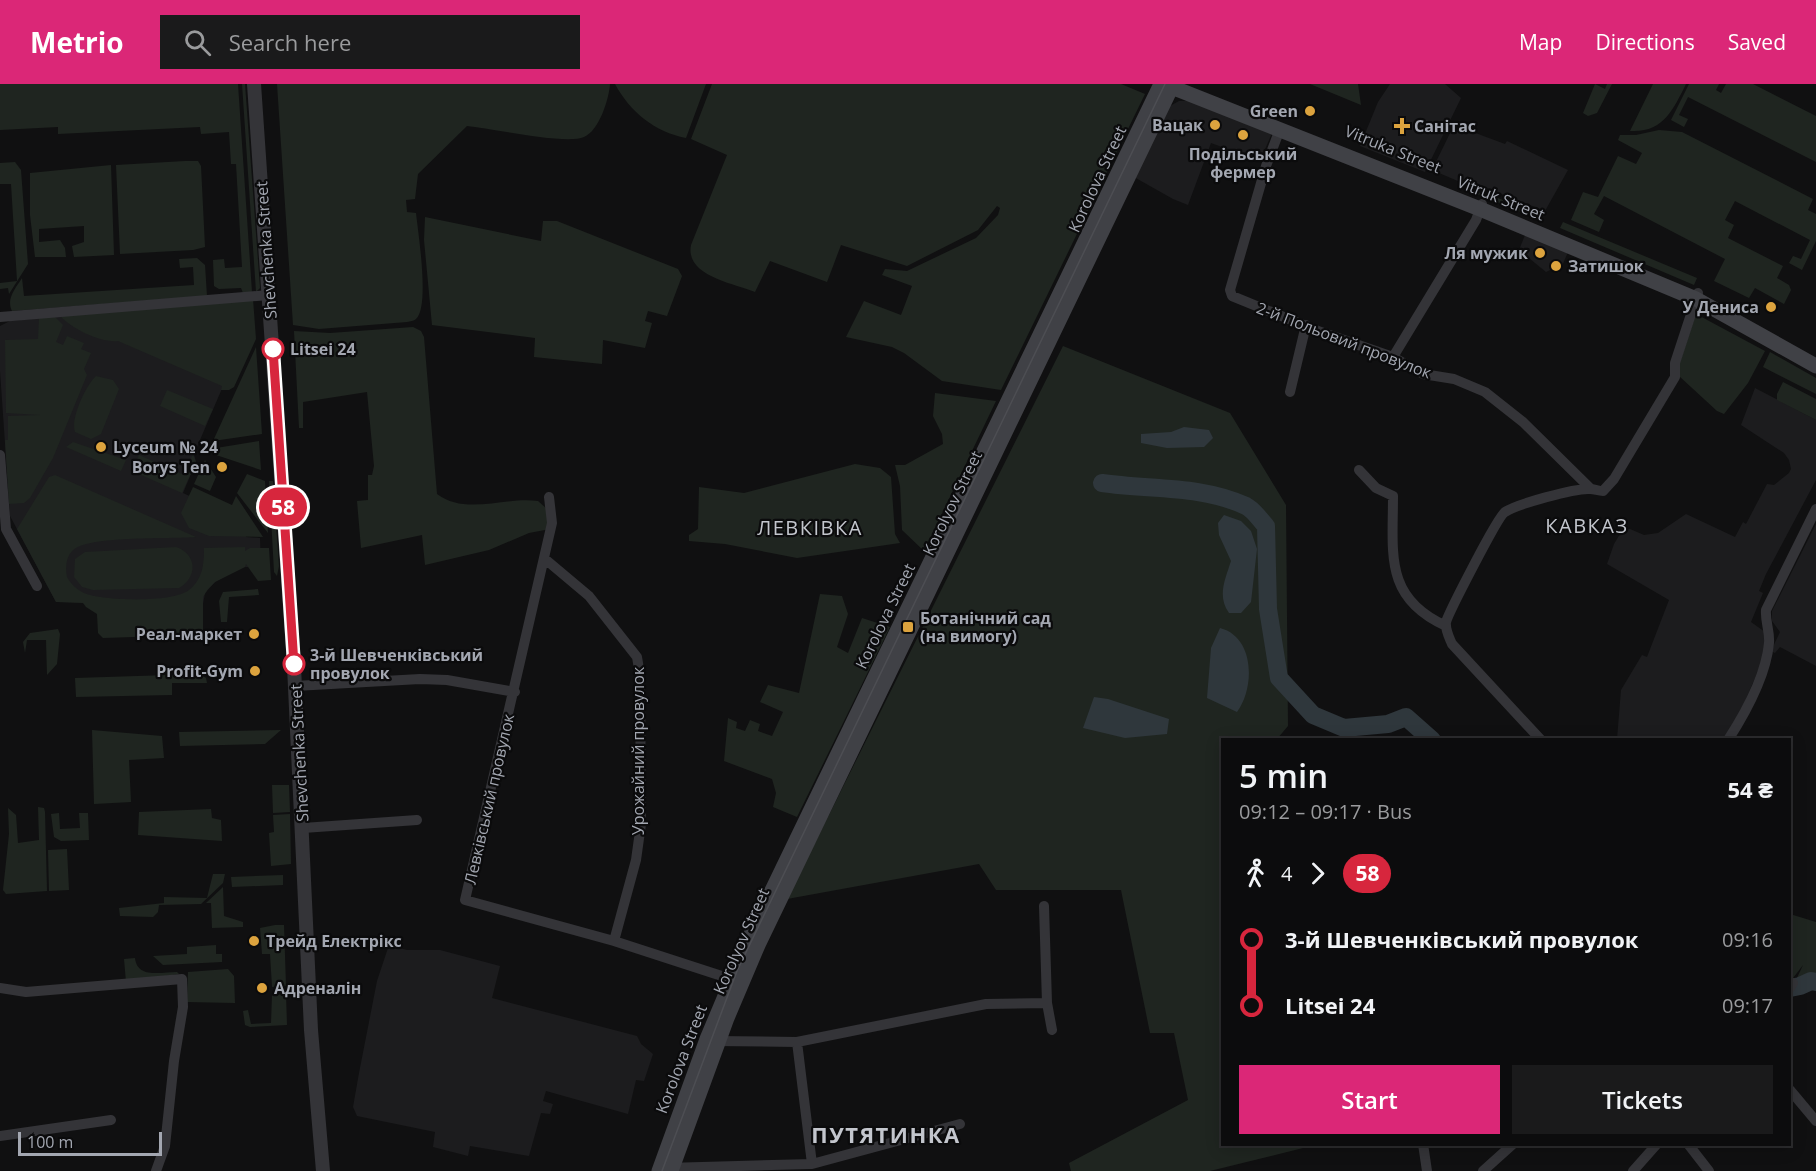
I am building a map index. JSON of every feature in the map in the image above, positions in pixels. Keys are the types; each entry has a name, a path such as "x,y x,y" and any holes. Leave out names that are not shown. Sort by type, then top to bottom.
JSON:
{"main road":[{"name":"Vitruk Street","path":"1171,85 1482,206 1697,296 1816,366"},
{"name":"Vitruka Street","path":"1171,85 1482,206"},
{"name":"Korolova Street","path":"712,1041 731,979 1171,85"},
{"name":"Korolyov Street","path":"665,1170 712,1041 1171,85"},
{"path":"1697,296 1816,358"}],"street":[{"name":"Shevchenka Street","path":"254,84 296,686 311,1030 323,1171"},
{"name":"2-й Польовий провулок","path":"1280,129 1266,166 1230,290 1232,296 1306,326 1394,357 1423,374 1464,382 1492,397 1523,422 1591,489"},
{"path":"1394,357 1482,206"},
{"path":"0,317 269,295"},
{"path":"1446,626 1456,598 1480,558 1492,528 1504,512 1548,498 1591,489 1604,491 1614,480 1675,377 1675,363 1697,296"},
{"path":"1290,392 1306,326"},
{"path":"0,455 6,529 37,586"},
{"path":"1359,470 1376,488 1393,496 1393,556 1397,578 1403,591 1424,616 1446,626 1456,649 1539,738"},
{"name":"Левківський провулок","path":"549,497 552,523 545,559 465,900 614,941 731,979"},
{"path":"1729,738 1748,705 1765,663 1769,641 1765,622 1766,610 1816,509"},
{"name":"Урожайний провулок","path":"545,559 589,596 637,657 640,675 641,824 636,860 614,941"},
{"path":"296,686 420,679 447,680 515,692"},
{"path":"303,828 417,820"},
{"path":"1044,906 1047,1003 1052,1030"},
{"path":"0,988 26,992 182,979 183,1006 174,1060 165,1146 156,1171"},
{"path":"712,1041 797,1042 986,1004 1047,1003"},
{"path":"797,1042 812,1164"},
{"path":"1791,1091 1816,1121"},
{"path":"0,1136 111,1120"},
{"path":"665,1170 812,1164 960,1124"},
{"path":"1423,1146 1426,1171"},
{"path":"1483,1171 1511,1146"},
{"path":"1633,1171 1655,1146"},
{"path":"1690,1146 1709,1171"}],"shaded area":[{"path":"0,84 238,84 252,292 243,293 241,288 219,289 214,286 213,260 224,259 225,268 242,267 236,164 231,164 229,132 201,134 200,127 58,134 58,127 0,130"},
{"path":"242,84 245,84 260,288 256,292"},
{"path":"277,84 610,84 608,98 599,122 584,137 545,138 467,126 418,174 415,199 406,200 407,212 416,213 422,269 422,300 416,319 407,322 319,329 293,325"},
{"path":"615,84 706,84 686,138 664,131 644,119 628,103"},
{"path":"712,84 1121,84 1145,94 1001,390 942,381 892,347 846,337 864,301 901,315 912,286 882,275 885,269 907,271 976,238 998,215 1000,208 997,206 978,230 907,266 841,245 827,282 770,261 755,292 712,277 695,264 691,256 691,245 727,155 691,139"},
{"path":"1310,84 1358,84 1361,105"},
{"path":"1390,84 1445,84 1461,98 1425,172 1360,146 1378,102"},
{"path":"1595,84 1605,89 1607,84 1612,84 1597,113 1588,116 1583,113"},
{"path":"1653,84 1686,84 1671,111 1659,124 1641,131 1630,131"},
{"path":"1689,84 1719,84 1716,90 1721,93 1726,84 1753,84 1816,116 1816,162 1688,97 1679,115 1688,119 1684,127 1671,120"},
{"path":"1179,101 1191,101 1272,133 1260,161 1211,143 1188,205 1134,177 1170,106"},
{"path":"1454,125 1505,144 1507,141 1568,170 1545,211 1481,186 1472,187 1432,170"},
{"path":"1659,130 1682,132 1813,199 1808,210 1816,214 1816,241 1802,270 1789,263 1793,256 1801,259 1810,240 1735,201 1725,220 1734,225 1728,238 1783,266 1777,278 1789,285 1791,290 1784,304 1755,288 1749,298 1714,281 1725,259 1604,196 1594,214 1604,220 1599,232 1571,220 1583,192 1598,197 1618,156 1636,164 1642,153 1618,140 1620,135 1636,135"},
{"path":"198,161 201,166 205,247 193,250 120,254 116,165"},
{"path":"15,162 21,170 28,264 9,294 8,288 0,289 0,283 17,281 11,184 0,184 0,163"},
{"path":"111,165 114,255 74,257 72,246 84,242 84,226 39,229 39,242 60,240 65,248 66,257 35,257 30,215 30,173"},
{"path":"1481,192 1542,214 1535,218 1476,194"},
{"path":"425,217 541,241 543,221 557,221 678,269 682,276 667,316 648,311 645,321 652,323 645,348 603,340 602,364 534,357 535,338 432,325 424,240"},
{"path":"1563,222 1697,278 1694,285 1560,228"},
{"path":"1525,235 1568,252 1559,273 1550,270 1546,272 1519,250"},
{"path":"197,258 205,265 207,296 12,311 10,307 12,294 22,278 24,296 194,285 193,267 180,268 179,259"},
{"path":"253,299 256,339 234,387 229,390 221,390 222,386 118,341 103,340 87,334 60,316"},
{"name":"Lyceum № 24","path":"94,313 247,330 194,454 196,462 183,493 246,522 246,537 260,538 261,567 241,567 215,582 205,593 203,604 56,602 10,516 0,371 0,326 10,321"},
{"path":"1696,314 1765,351 1748,383 1724,414 1717,411 1679,376 1678,368"},
{"path":"55,317 63,325 56,342 63,345 67,336 84,343 81,349 91,353 84,369 87,375 53,458 30,498 24,503 9,504 5,440 8,440 8,416 40,415 6,413 5,340 38,339 39,318"},
{"path":"413,327 421,331 424,337 437,494 461,504 473,505 538,501 547,509 550,529 529,533 489,550 425,565 422,535 361,548 357,501 368,500 368,475 372,475 374,466 367,392 303,402 303,428 299,428 294,331 330,333"},
{"path":"1063,346 1230,413 1286,505 1288,726 1278,738 1221,738 1221,1146 1311,1146 1210,1171 1071,1171 1069,1163 1188,1100 1174,1033 1150,1033 1121,890 996,890 979,864 787,899"},
{"path":"256,347 262,434 213,441"},
{"path":"1770,352 1816,378 1816,394 1763,367"},
{"path":"96,376 113,380 119,389 101,434 91,439 75,432 74,426 80,402"},
{"path":"1783,382 1816,399 1816,420 1777,400 1777,394"},
{"path":"1755,388 1816,420 1816,480 1766,574 1759,591 1763,593 1751,622 1765,632 1763,659 1744,704 1725,738 1617,738 1621,690 1642,655 1647,657 1669,600 1607,564 1614,544 1623,529 1630,529 1644,535 1658,533 1686,514 1735,537 1743,522 1746,524 1767,484 1774,485 1791,469 1784,453 1741,425"},
{"path":"167,390 213,409 205,426 160,406"},
{"path":"935,393 996,401 924,551 902,530 900,486 895,465 905,465 943,444 942,434 933,416"},
{"path":"1184,427 1209,430 1213,438 1204,447 1167,448 1141,443 1141,434 1171,432"},
{"path":"259,441 261,470 213,454 210,449"},
{"path":"73,442 126,460 121,471 66,447"},
{"path":"193,454 196,462 182,493 132,471 139,455 184,475"},
{"path":"205,460 216,477 210,491 194,484"},
{"path":"855,464 880,468 891,477 895,534 900,543 797,558 725,544 689,541 689,535 698,529 699,487 744,493"},
{"path":"247,474 265,481 268,533 237,493"},
{"path":"55,475 196,537 115,540 86,544 76,548 67,561 67,577 84,593 121,599 154,599 181,594 194,586 200,576 204,548 245,547 245,551 250,548 269,548 271,580 258,581 246,564 245,567 215,582 203,597 203,630 195,635 103,638 98,633 97,614 83,603 56,602 17,529 49,477"},
{"path":"269,481 273,481 279,566 277,576 274,572"},
{"path":"193,487 232,505 236,496 263,537 209,536 189,528 181,513"},
{"path":"1224,515 1241,521 1251,531 1257,549 1251,602 1241,613 1229,613 1223,600 1223,588 1231,561 1219,535 1218,523"},
{"path":"1816,524 1816,666 1780,647 1775,653 1771,651 1780,632 1772,621 1772,611"},
{"path":"176,547 188,555 192,566 190,578 179,588 93,590 82,587 74,577 75,559 85,552"},
{"path":"258,589 259,595 229,597 227,622 221,622 219,601 223,592"},
{"path":"820,594 842,596 848,614 837,647 848,653 862,618 890,627 797,817 773,807 776,793 772,779 724,761 728,718 737,722 736,728 745,731 750,720 760,724 758,731 772,736 783,712 760,702 768,685 799,693"},
{"path":"1220,628 1232,633 1246,652 1249,677 1243,702 1237,712 1207,698 1211,648"},
{"path":"58,629 60,634 57,664 47,675 46,640 27,640 25,653 23,642 30,633"},
{"path":"200,674 206,678 207,683 172,683 172,695 76,697 75,678"},
{"path":"1094,697 1108,699 1169,719 1167,734 1125,738 1083,728"},
{"path":"92,730 162,736 164,758 129,760 131,802 94,804"},
{"path":"281,730 265,744 180,746 179,732"},
{"path":"272,785 289,785 290,812 273,813"},
{"path":"38,807 44,808 45,812 47,891 6,894 3,890 9,834 8,808 16,815 18,843 39,840"},
{"path":"211,809 212,818 221,820 222,841 138,835 139,812"},
{"path":"59,813 60,829 80,828 79,813 88,813 89,840 61,841 54,837 51,814"},
{"path":"290,814 291,864 271,866 269,833 274,832 273,815"},
{"path":"67,849 69,890 49,891 48,850"},
{"path":"213,874 225,874 223,883 201,904 159,905 158,912 153,917 120,916 119,908 164,903 164,897 207,898"},
{"path":"283,875 283,885 232,887 231,877"},
{"path":"223,887 224,916 243,922 243,927 212,928 211,903 206,903"},
{"path":"1791,914 1816,922 1816,977 1796,980 1803,965 1791,981"},
{"path":"284,925 286,986 272,987 270,954 262,954 260,928"},
{"path":"216,945 216,954 222,954 222,962 163,965 153,956 187,954 187,947"},
{"path":"389,945 407,950 440,950 500,966 492,998 637,1036 641,1044 653,1054 644,1081 636,1080 628,1114 546,1091 543,1101 553,1104 550,1114 541,1113 529,1156 470,1146 468,1156 433,1147 435,1132 357,1116 353,1107 359,1073 377,981"},
{"path":"135,958 137,965 145,972 177,972 179,974 126,982 124,959"},
{"path":"228,969 234,976 235,1003 187,1002 188,972"},
{"path":"286,994 287,1025 250,1027 245,1025 243,1011 248,1010 251,1024 271,1023 272,995"}],"waterway":[{"path":"1102,483 1193,491 1229,499 1249,508 1266,526 1268,609 1279,678 1313,715 1344,728 1388,724 1406,717 1430,738"},
{"path":"1791,988 1811,981 1816,982"}],"tram line":[{"path":"662,1171 737,971 1165,84"}],"bus line":[{"name":"58","path":"273,349 294,664"}],"place":[{"name":"Green","path":"1310,111"},
{"name":"Вацак","path":"1215,125"},
{"name":"Санітас","path":"1402,126"},
{"name":"Подільський фермер","path":"1243,135"},
{"name":"Ля мужик","path":"1540,253"},
{"name":"Затишок","path":"1556,266"},
{"name":"У Дениса","path":"1771,307"},
{"name":"Litsei 24","path":"273,349"},
{"name":"Lyceum № 24","path":"101,447"},
{"name":"Borys Ten","path":"222,467"},
{"name":"Ботанічний сад (на вимогу)","path":"908,627"},
{"name":"Реал-маркет","path":"254,634"},
{"name":"3-й Шевченківський провулок","path":"294,664"},
{"name":"Profit-Gym","path":"255,671"},
{"name":"Трейд Електрікс","path":"254,941"},
{"name":"Адреналін","path":"262,988"}],"district":[{"name":"КАВКАЗ","path":"1587,526"},
{"name":"ЛЕВКІВКА","path":"810,528"},
{"name":"ПУТЯТИНКА","path":"886,1135"}]}
